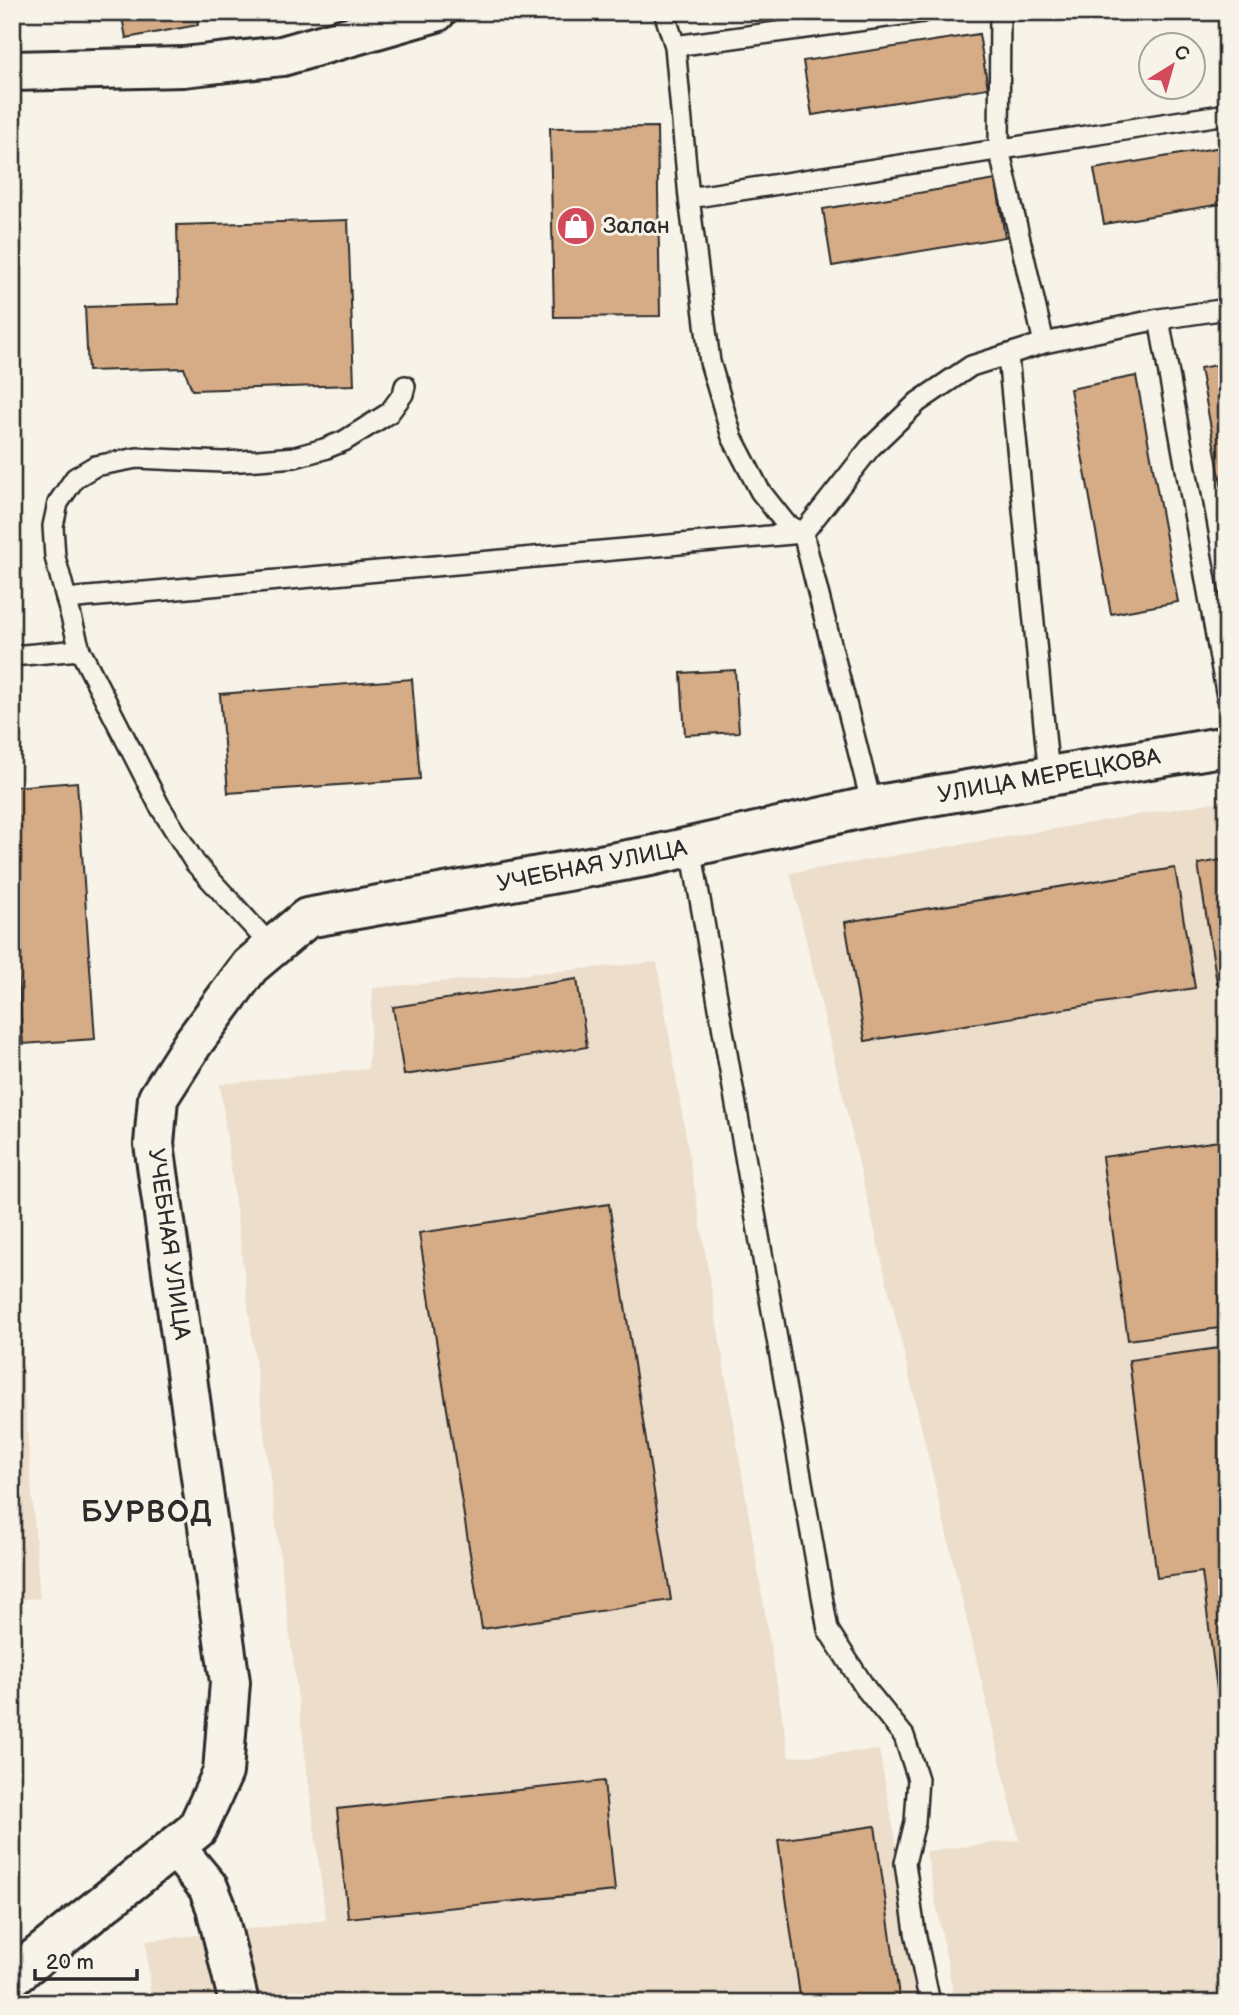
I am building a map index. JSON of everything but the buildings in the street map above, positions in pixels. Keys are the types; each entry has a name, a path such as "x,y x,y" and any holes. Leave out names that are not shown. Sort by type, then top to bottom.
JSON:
{"street":[{"path":"12,71 183,67 282,55 436,12"},
{"name":"УЛИЦА МЕРЕЦКОВА","path":"872,806 1227,746"},
{"name":"УЧЕБНАЯ УЛИЦА","path":"12,1977 197,1829 223,1772 230,1682 155,1144 158,1098 193,1043 250,966 307,918 691,848 872,806"},
{"path":"175,1847 208,1886 239,2003"}],"lane":[{"path":"664,12 675,46 689,198 710,362 732,437 760,491 786,524 803,533 872,806"},
{"path":"675,46 923,12"},
{"path":"1000,12 999,149 1044,343"},
{"path":"689,198 1227,114"},
{"path":"66,599 803,533 870,448 918,402 971,366 1044,343 1159,319 1227,309"},
{"path":"1159,319 1227,698"},
{"path":"1008,356 1049,776"},
{"path":"272,947 195,863 159,805 80,650 55,557 53,526 58,503 75,478 95,466 137,458 246,460 295,457 324,449 344,441 389,412 403,394 405,386"},
{"path":"12,656 80,650"},
{"path":"691,848 828,1629 866,1689 904,1736 918,1779 915,1822 905,1863 915,1932 930,2003"}],"shaded area":[{"path":"1227,800 1227,2003 955,2003 926,1851 1019,1840 790,873"},
{"path":"657,962 789,1757 879,1750 926,2003 151,2003 146,1941 326,1920 220,1084 368,1069 373,988"},
{"path":"12,1233 40,1598 12,1600"}],"place":[{"name":"Залан","path":"576,226"}],"district":[{"name":"БУРВОД","path":"147,1513"}]}
